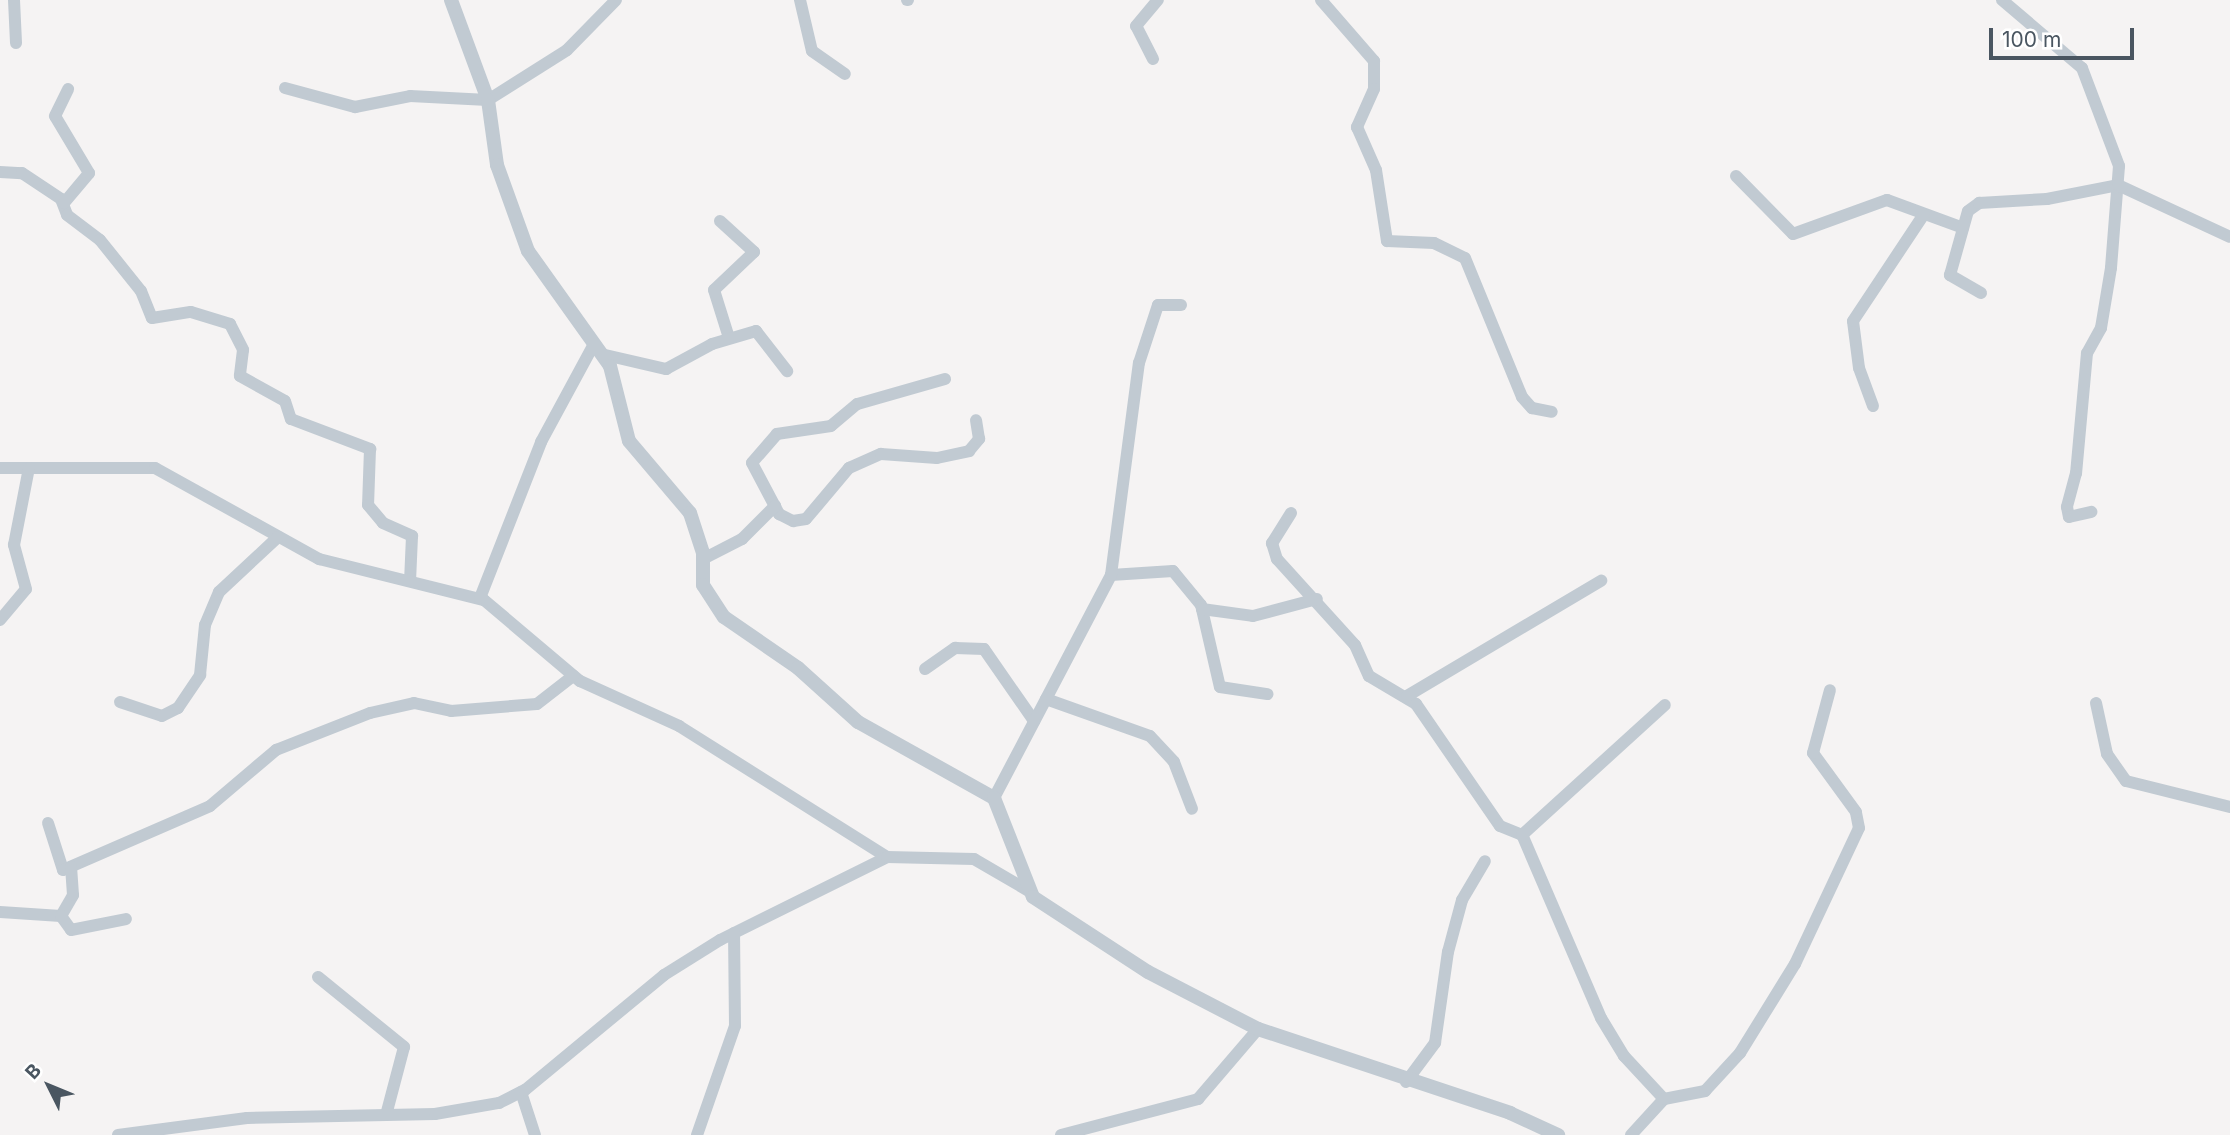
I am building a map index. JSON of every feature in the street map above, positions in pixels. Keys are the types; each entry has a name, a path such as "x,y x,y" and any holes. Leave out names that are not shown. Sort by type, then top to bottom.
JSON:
{"street":[{"path":"14,0 16,43"},
{"path":"451,0 488,100 502,184 536,268 598,349 629,441 683,502 703,559 709,598 738,629 798,668 858,722 994,798 1029,891"},
{"path":"285,88 355,107 410,96 488,100 567,50 616,0"},
{"path":"800,0 812,51 845,74"},
{"path":"1153,59 1136,26 1158,0"},
{"path":"1321,0 1374,61 1374,89 1357,127 1377,170 1387,241 1434,243 1465,258 1522,397 1532,408 1552,412"},
{"path":"2002,0 2082,68 2106,118 2122,186 2101,328 2087,353 2076,473 2067,507 2069,517 2091,512"},
{"path":"64,203 89,173 55,116 68,89"},
{"path":"0,172 22,173 64,203 67,215 96,236 141,291 154,319 191,312 230,324 243,350 240,376 285,401 291,419 370,449 368,505 383,523 412,536 410,581"},
{"path":"1736,176 1793,234 1887,200 1963,228"},
{"path":"1981,293 1951,278 1963,228 1979,203 2122,186 2230,237"},
{"path":"1873,406 1858,368 1853,321 1924,214"},
{"path":"720,221 754,252 714,290 729,338"},
{"path":"994,798 1111,575 1139,363 1158,304 1181,305"},
{"path":"598,349 659,370 729,338 756,331 787,371"},
{"path":"480,598 541,442 598,349"},
{"path":"945,379 857,404 831,426 777,434 752,463 783,518 806,519 849,468 881,454 937,458 969,451 979,439 976,420"},
{"path":"0,468 155,468 326,562 480,598 534,637 573,676 679,726 887,857"},
{"path":"0,620 26,589 14,545 29,468"},
{"path":"703,559 742,539 775,506"},
{"path":"1292,513 1271,549 1359,650 1369,677 1407,696 1496,821 1522,835 1601,1018 1624,1056 1664,1098"},
{"path":"120,702 162,716 178,708 200,675 205,625 219,592 278,537"},
{"path":"1111,575 1173,571 1202,609 1211,671 1220,687 1266,694"},
{"path":"1407,696 1601,581"},
{"path":"1202,609 1253,616 1317,599"},
{"path":"925,669 955,648 984,649 1034,721"},
{"path":"48,823 60,869 71,867 210,806 276,750 370,713 414,703 451,711 537,704 573,676"},
{"path":"1631,1135 1664,1098 1698,1096 1740,1053 1796,964 1859,828 1856,812 1812,753 1830,690"},
{"path":"1046,699 1150,736 1174,762 1192,808"},
{"path":"2096,703 2107,754 2126,780 2230,807"},
{"path":"1522,835 1665,705"},
{"path":"118,1135 247,1118 475,1110 521,1092 654,982 734,933 887,857 974,859 1029,891 1147,972 1258,1029 1406,1082 1510,1112 1558,1135"},
{"path":"1406,1082 1435,1043 1448,952 1462,900 1485,860"},
{"path":"61,916 73,895 71,867"},
{"path":"0,912 61,916"},
{"path":"61,916 71,930 125,919"},
{"path":"698,1135 735,1026 734,933"},
{"path":"318,977 404,1047 386,1115"},
{"path":"1061,1135 1198,1099 1258,1029"},
{"path":"521,1092 535,1135"}]}
